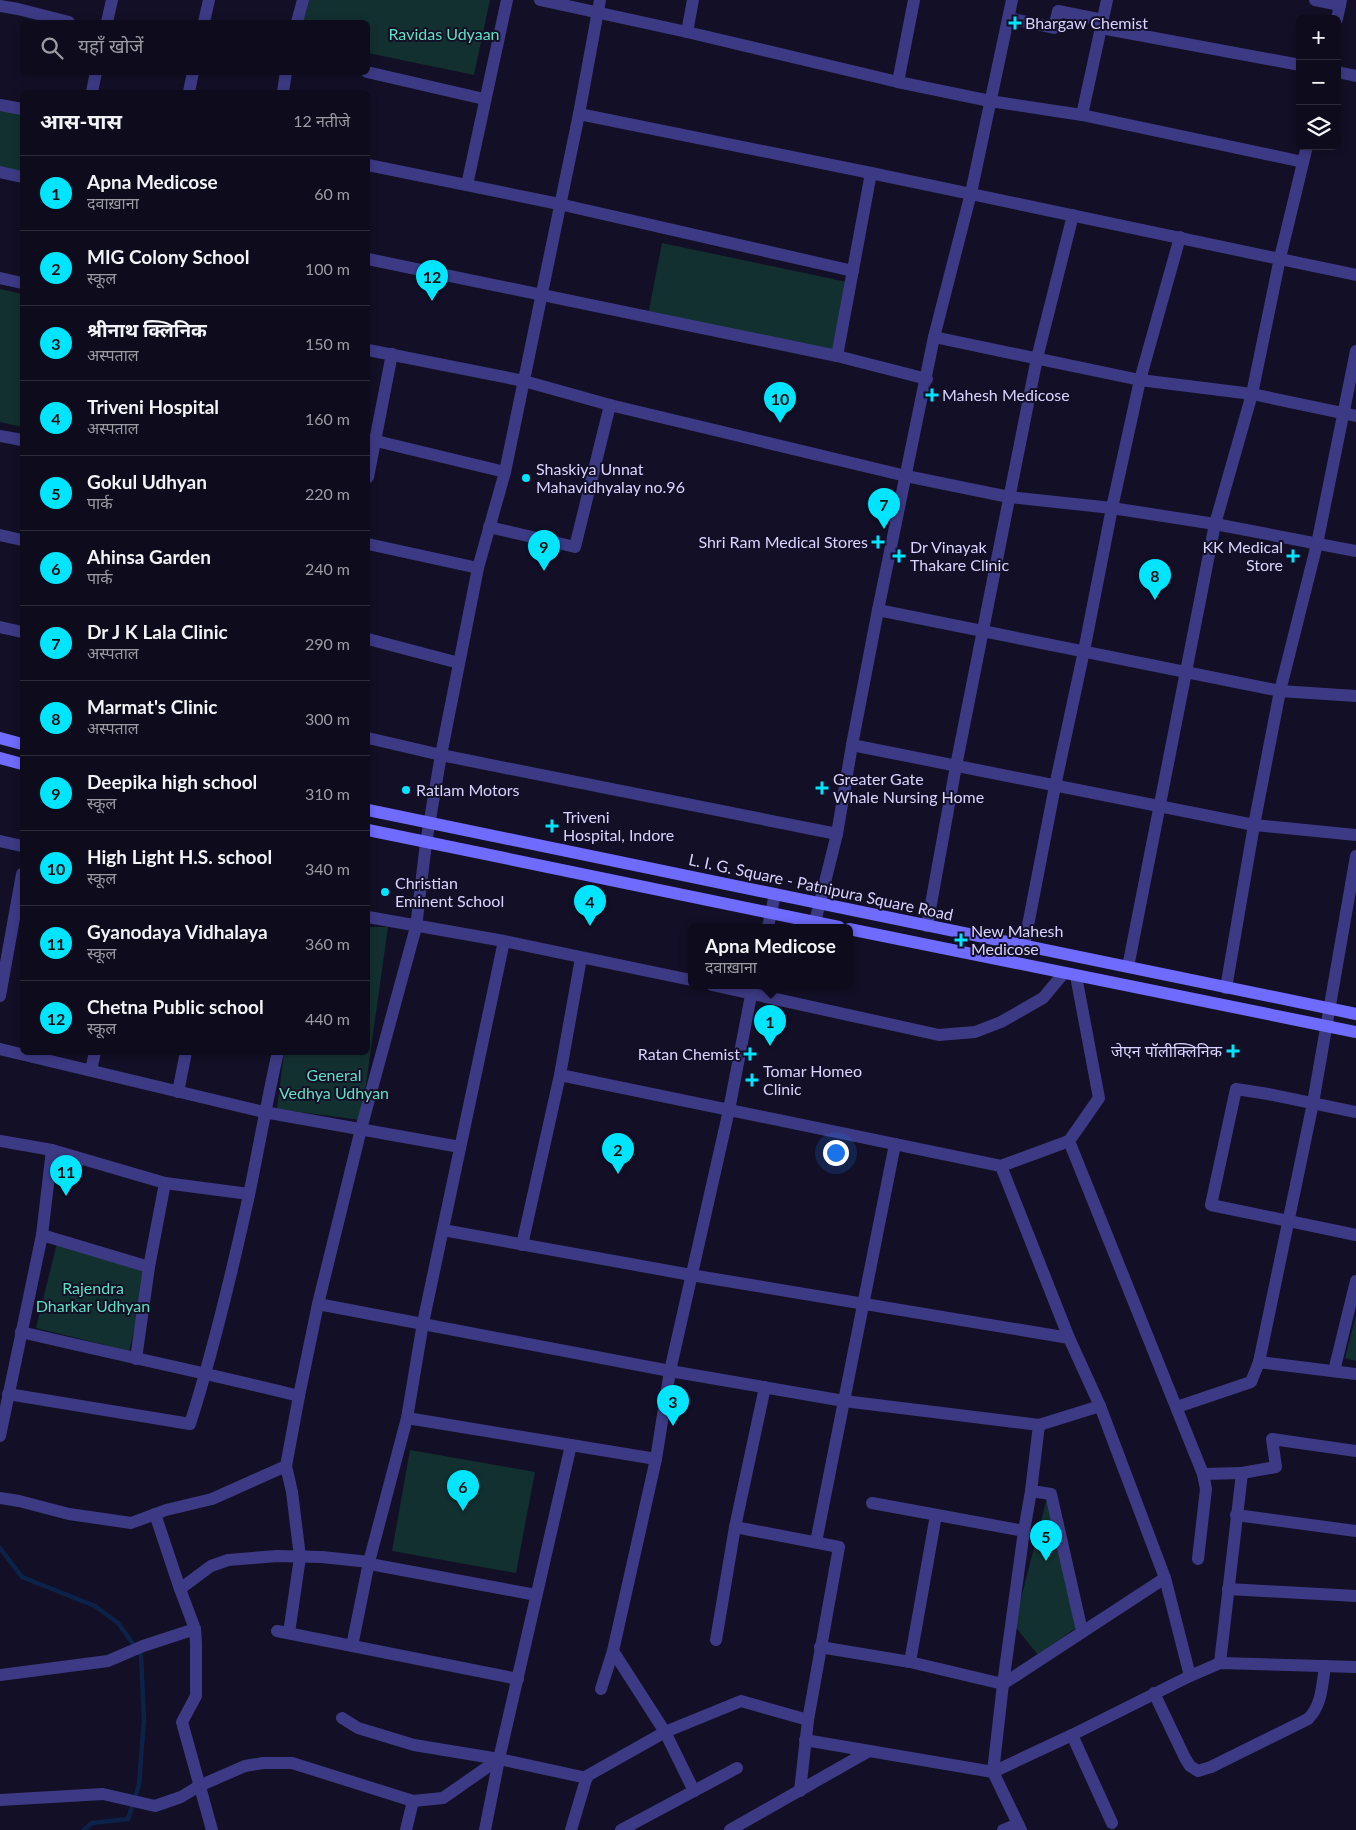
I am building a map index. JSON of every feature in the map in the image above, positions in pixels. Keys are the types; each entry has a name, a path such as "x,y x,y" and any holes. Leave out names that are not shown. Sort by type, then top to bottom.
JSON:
{"main road":[{"path":"0,738 20,743"},
{"path":"0,758 20,763"},
{"name":"L. I. G. Square - Patnipura Square Road","path":"370,810 1356,1014"},
{"path":"370,830 825,924"},
{"path":"853,930 1356,1032"}],"street":[{"path":"107,20 112,0"},
{"path":"204,20 208,0"},
{"path":"298,20 303,0"},
{"path":"467,185 507,0"},
{"path":"540,0 599,6 687,32 898,82 990,101 1082,115 1303,162"},
{"path":"687,32 694,0"},
{"path":"898,82 914,0"},
{"path":"815,922 837,834 878,610 927,379 934,337 971,194 1012,0"},
{"path":"1082,115 1107,0"},
{"path":"1315,0 1340,3"},
{"path":"0,6 19,4 63,20"},
{"path":"518,1680 283,1632 300,1557 292,1492 286,1466 318,1304 360,1129 416,927 426,843 459,663 478,568 505,472 579,114 599,6"},
{"path":"1009,18 1054,28 1058,11 1102,24 1296,64"},
{"path":"370,73 484,100"},
{"path":"1341,73 1356,76"},
{"path":"92,90 95,75"},
{"path":"189,90 192,75"},
{"path":"283,90 286,75"},
{"path":"0,105 20,110"},
{"path":"579,114 1356,275"},
{"path":"1128,968 1158,806 1215,524 1252,394 1280,258 1306,150"},
{"path":"370,165 559,204 853,271"},
{"path":"0,172 20,177"},
{"path":"837,356 871,173"},
{"path":"927,926 1008,497 1037,358 1073,216"},
{"path":"1024,946 1055,786 1140,380 1180,237"},
{"path":"370,259 837,356 927,379"},
{"path":"0,278 20,283"},
{"path":"934,337 1140,380 1252,394 1356,416"},
{"path":"370,350 524,382 610,405 906,476 1008,497 1112,508 1215,524 1356,551"},
{"path":"1226,988 1254,825 1280,692 1317,544 1356,351"},
{"path":"392,354 371,440 505,472"},
{"path":"489,527 575,547 610,405"},
{"path":"0,436 20,440"},
{"path":"0,535 20,540"},
{"path":"370,544 478,568"},
{"path":"878,610 1280,692 1356,696"},
{"path":"0,627 20,632"},
{"path":"370,640 459,663"},
{"path":"370,738 441,755 837,834"},
{"path":"852,745 1254,825 1356,835"},
{"path":"0,841 20,846"},
{"path":"1177,1407 1251,1382 1259,1362 1313,1103 1356,856"},
{"path":"0,996 20,885"},
{"path":"769,924 776,894"},
{"path":"370,917 504,941 688,979"},
{"path":"352,1646 370,1563 407,1418 422,1323 504,941"},
{"path":"522,1244 560,1074 581,958"},
{"path":"560,1074 729,1110 1001,1166 1069,1141 1099,1098 1070,974 1043,998 1000,1022 975,1032 959,1035 938,1035 752,989 729,1110 670,1371 656,1459 613,1651 601,1689"},
{"path":"0,1049 20,1054"},
{"path":"26,1055 264,1112 460,1147"},
{"path":"91,1070 94,1055"},
{"path":"178,1092 185,1055"},
{"path":"8,1394 190,1424 206,1373 249,1194 264,1112 277,1055"},
{"path":"1356,1112 1236,1089 1211,1205 1356,1235"},
{"path":"0,1141 52,1150 165,1183 249,1194"},
{"path":"1069,1141 1203,1474 1206,1489 1198,1559"},
{"path":"816,1542 895,1144"},
{"path":"0,1436 42,1235 52,1150"},
{"path":"1001,1166 1069,1338 1100,1406 1165,1578 1190,1676"},
{"path":"136,1359 149,1267 165,1183"},
{"path":"443,1230 691,1276 1069,1338"},
{"path":"42,1235 149,1267"},
{"path":"1334,1371 1356,1281"},
{"path":"318,1304 670,1371 844,1400 1039,1425 1100,1406"},
{"path":"21,1332 206,1373 299,1396"},
{"path":"1259,1362 1356,1374"},
{"path":"716,1640 735,1527 764,1387"},
{"path":"407,1418 656,1459"},
{"path":"1003,1830 1020,1827 993,1772 1002,1684 1039,1425"},
{"path":"1203,1474 1242,1473 1276,1468 1272,1439 1356,1452"},
{"path":"485,1830 499,1759 571,1445"},
{"path":"0,1498 69,1514 131,1523 166,1510 212,1499 286,1466"},
{"path":"1220,1663 1242,1473"},
{"path":"1031,1491 1051,1494 1082,1631"},
{"path":"872,1503 1024,1531"},
{"path":"155,1514 195,1629 196,1696 182,1722 212,1830"},
{"path":"1236,1514 1356,1531"},
{"path":"910,1662 936,1515"},
{"path":"735,1527 839,1546 808,1720 800,1791"},
{"path":"180,1589 211,1566 228,1560 277,1556 322,1557 370,1563 536,1595"},
{"path":"820,1647 910,1662 1002,1684 1165,1578"},
{"path":"1228,1588 1356,1596"},
{"path":"3,1672 108,1661 168,1637 195,1629"},
{"path":"613,1651 665,1732 694,1791"},
{"path":"805,1740 993,1772 1220,1663 1356,1666"},
{"path":"1154,1694 1185,1758 1190,1766 1198,1771 1211,1767 1308,1719 1315,1712 1319,1703 1325,1666"},
{"path":"572,1830 587,1776 665,1732 741,1701 808,1720"},
{"path":"342,1718 358,1728 414,1745 499,1759 587,1778"},
{"path":"1072,1735 1112,1823"},
{"path":"731,1830 869,1751"},
{"path":"0,1800 103,1794 155,1806 181,1797 199,1786 245,1766 263,1762 292,1763 413,1801 443,1798 499,1759"},
{"path":"621,1830 737,1768"},
{"path":"406,1830 413,1801"}],"green space":[{"name":"Ravidas Udyaan","path":"309,0 490,0 474,75 370,53 370,20 304,20"},
{"path":"0,104 20,109 20,173 0,168"},
{"path":"662,243 847,282 832,352 648,315"},
{"path":"0,289 20,294 20,427 0,422"},
{"name":"General Vedhya Udhyan","path":"370,927 388,927 361,1120 277,1109 284,1055 370,1055"},
{"name":"Rajendra Dharkar Udhyan","path":"57,1243 151,1266 129,1351 36,1328"},
{"path":"1356,1315 1356,1361 1345,1358"},
{"path":"410,1450 535,1472 516,1573 392,1551"},
{"path":"1047,1498 1077,1627 1038,1655 1014,1625"}],"waterway":[{"path":"0,1548 22,1577 95,1606 118,1623 141,1655 144,1720 139,1785 128,1819 92,1823 84,1830"}],"place":[{"name":"Bhargaw Chemist","path":"1015,23"},
{"name":"Chetna Public school","path":"432,301"},
{"name":"Mahesh Medicose","path":"932,395"},
{"name":"High Light H.S. school","path":"780,423"},
{"name":"Shaskiya Unnat Mahavidhyalay no.96","path":"526,478"},
{"name":"Dr J K Lala Clinic","path":"884,529"},
{"name":"Shri Ram Medical Stores","path":"878,542"},
{"name":"Dr Vinayak Thakare Clinic","path":"899,556"},
{"name":"KK Medical Store","path":"1293,556"},
{"name":"Deepika high school","path":"544,571"},
{"name":"Marmat's Clinic","path":"1155,600"},
{"name":"Greater Gate Whale Nursing Home","path":"822,788"},
{"name":"Ratlam Motors","path":"406,790"},
{"name":"Triveni Hospital, Indore","path":"552,826"},
{"name":"Christian Eminent School","path":"385,892"},
{"name":"Triveni Hospital","path":"590,926"},
{"name":"New Mahesh Medicose","path":"961,940"},
{"name":"Apna Medicose","path":"770,1046"},
{"name":"जेएन पॉलीक्लिनिक","path":"1233,1051"},
{"name":"Ratan Chemist","path":"750,1054"},
{"name":"Tomar Homeo Clinic","path":"752,1080"},
{"name":"MIG Colony School","path":"618,1174"},
{"name":"Gyanodaya Vidhalaya","path":"66,1196"},
{"name":"श्रीनाथ क्लिनिक","path":"673,1426"},
{"name":"Ahinsa Garden","path":"463,1511"},
{"name":"Gokul Udhyan","path":"1046,1561"}]}
